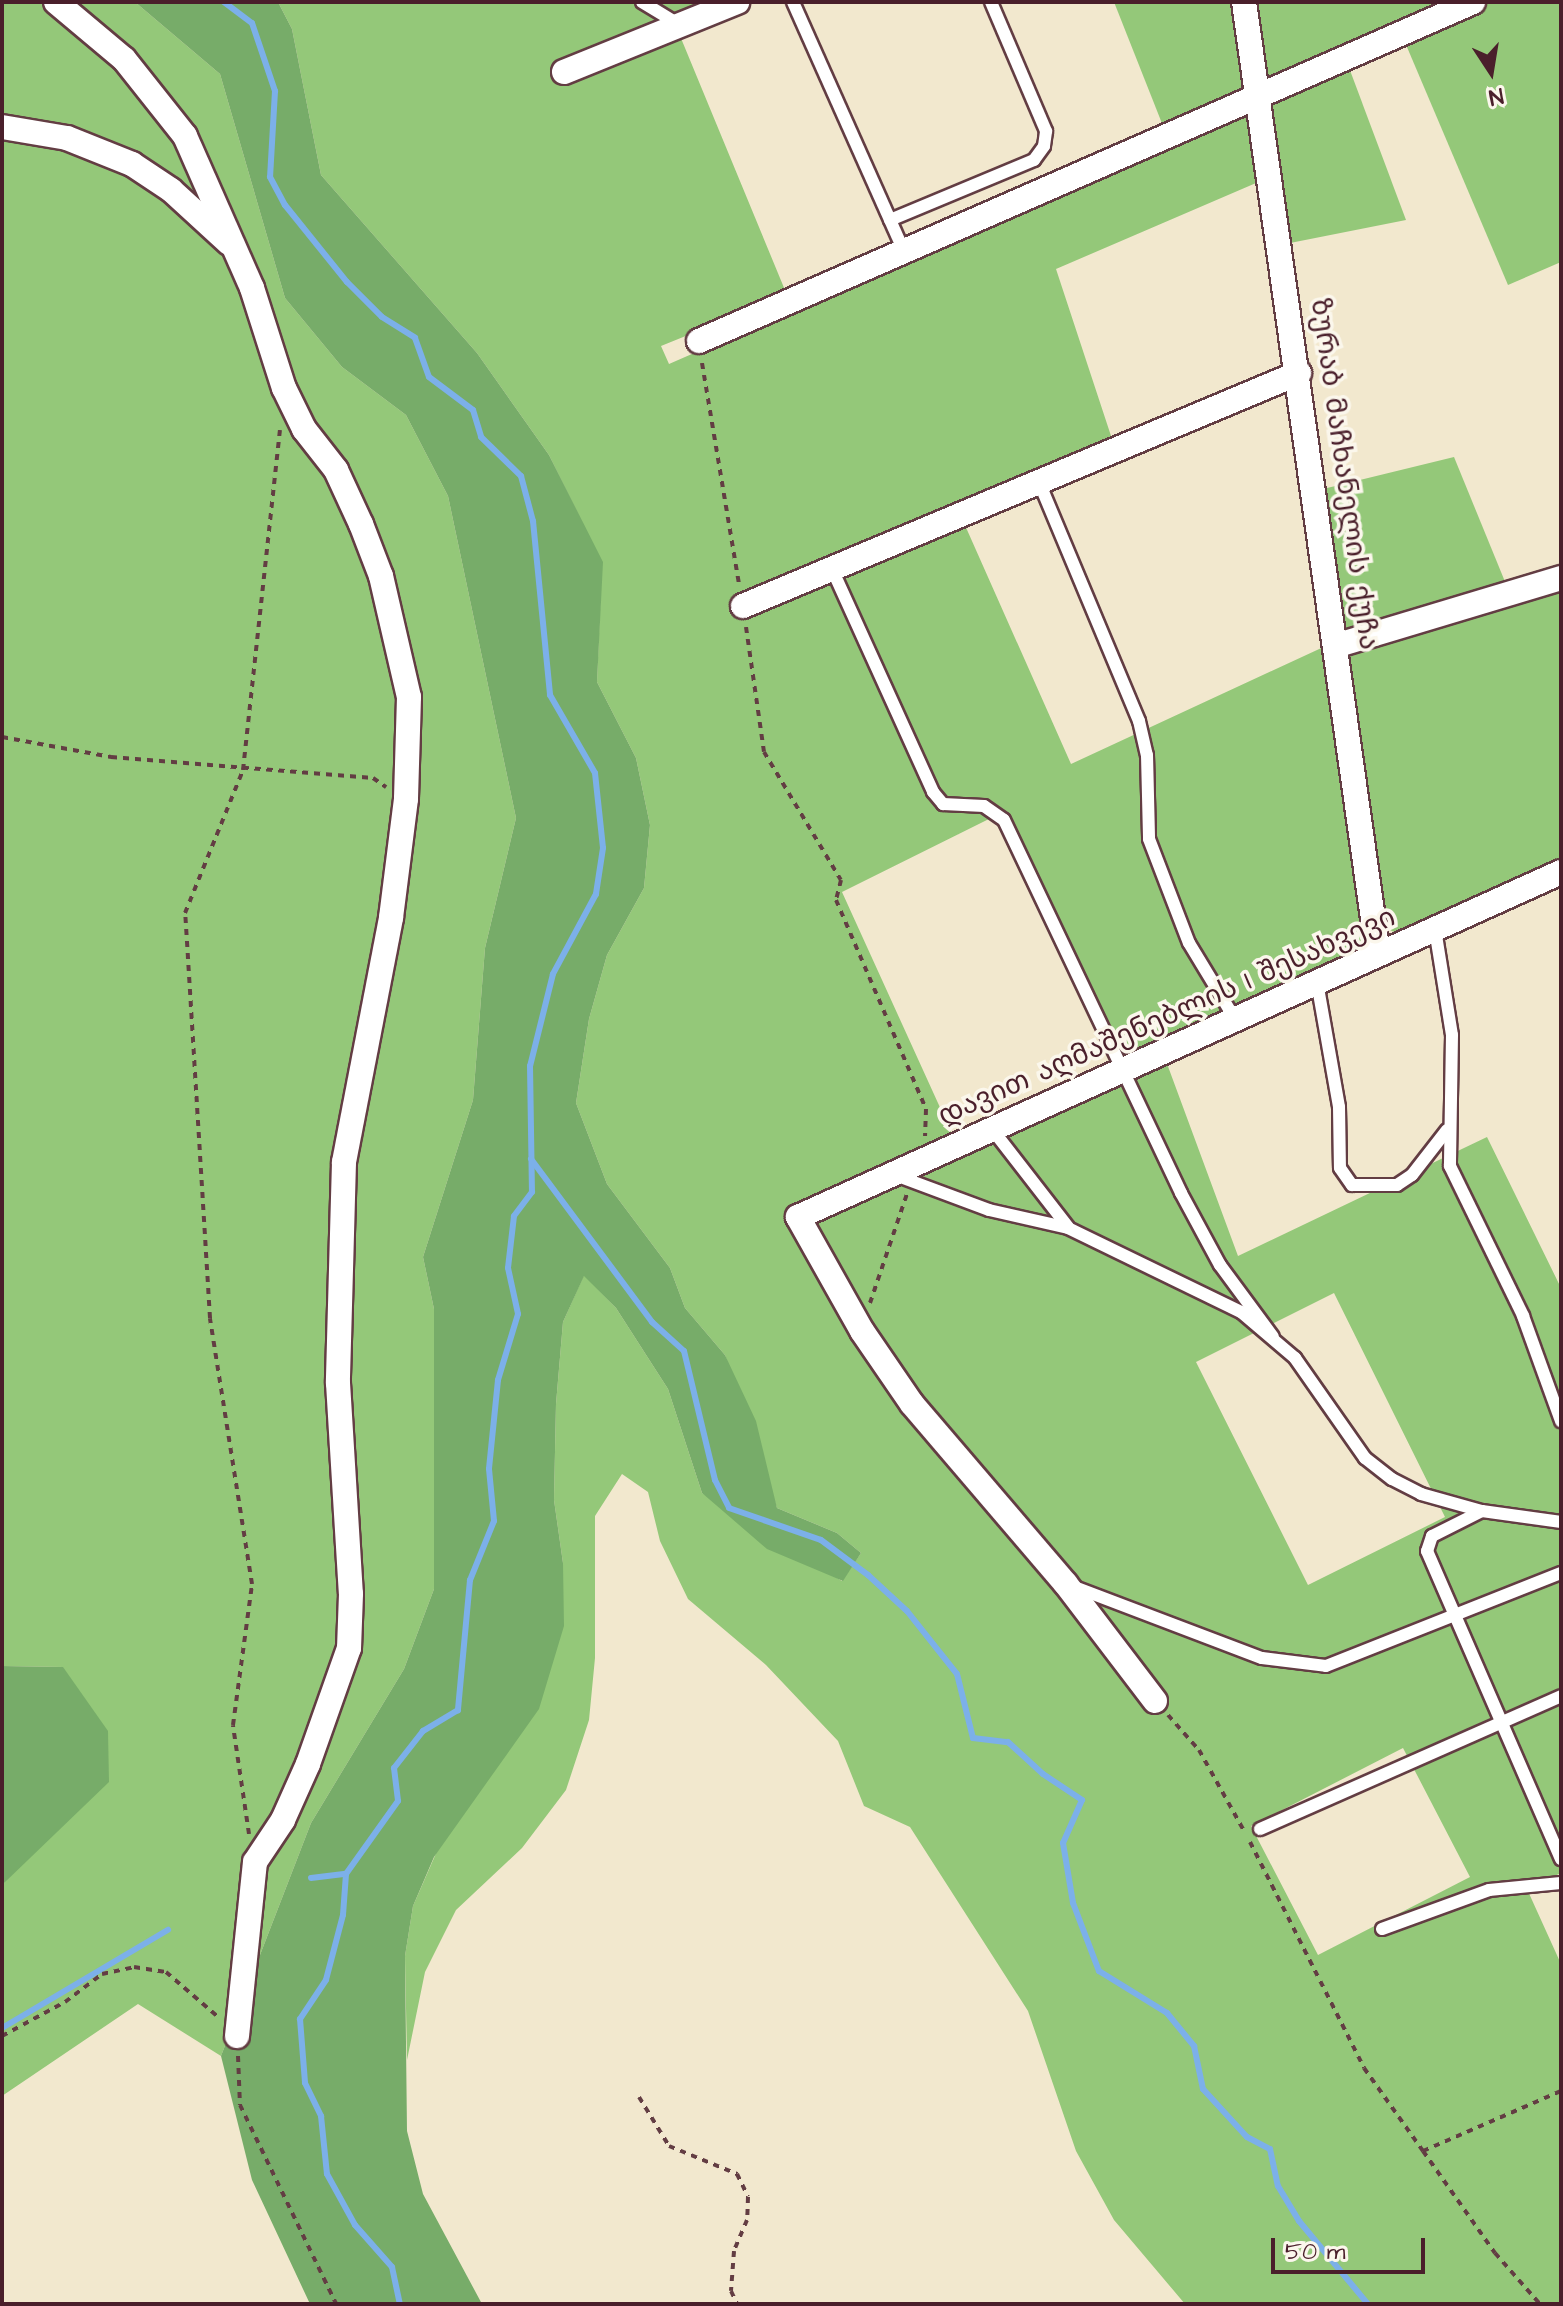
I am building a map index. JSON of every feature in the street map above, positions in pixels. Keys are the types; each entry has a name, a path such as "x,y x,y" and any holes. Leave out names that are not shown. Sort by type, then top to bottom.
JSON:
{"street":[{"path":"56,2 124,59 161,99 185,136 234,247 284,388 304,429 336,470 381,576 409,697 406,799 391,918 344,1162 337,1369 351,1594 349,1648 308,1764 283,1820 255,1862 237,2036"},
{"path":"564,72 737,2"},
{"name":"ზურაბ მაჩხანელის ქუჩა","path":"1244,2 1338,645 1378,954"},
{"path":"699,341 1473,2"},
{"path":"2,127 67,138 132,164 171,190 234,247"},
{"path":"743,606 1299,373"},
{"path":"1338,645 1561,578"},
{"name":"დავით აღმაშენებლის I შესახვევი","path":"862,1331 798,1217 907,1172 992,1129 1561,872"},
{"path":"862,1331 912,1404 1065,1583 1155,1701"}],"lane":[{"path":"642,2 680,25"},
{"path":"793,2 904,251"},
{"path":"890,220 1034,160 1044,146 1046,131 991,2"},
{"path":"1039,482 1139,721 1147,755 1149,839 1189,943 1235,1019"},
{"path":"832,569 933,792 943,804 984,806 1004,820 1220,1265 1273,1337 1295,1358 1365,1458 1421,1494 1482,1511 1561,1522"},
{"path":"1435,929 1452,1035 1447,1130 1450,1166 1523,1316 1561,1421"},
{"path":"1317,982 1339,1107 1340,1168 1352,1185 1397,1185 1412,1175 1447,1130"},
{"path":"992,1129 1068,1228"},
{"path":"907,1172 989,1210 1068,1228 1202,1290 1273,1337"},
{"path":"1482,1511 1432,1536 1427,1551 1498,1722 1561,1859"},
{"path":"1065,1583 1262,1658 1326,1666 1561,1573"},
{"path":"1260,1829 1561,1696"},
{"path":"1382,1929 1489,1890 1561,1883"}],"path":[{"path":"699,341 764,752 841,880 836,900 926,1109 862,1331"},
{"path":"255,1862 233,1725 252,1584 210,1318 185,913 243,770 284,388"},
{"path":"2,737 111,757 243,770 373,778 406,799"},
{"path":"1155,1701 1199,1750 1364,2068 1495,2253 1540,2304"},
{"path":"2,2036 65,2002 102,1974 134,1967 166,1972 237,2036 240,2105 336,2304"},
{"path":"1423,2151 1561,2091"},
{"path":"639,2097 669,2146 737,2174 748,2197 747,2220 734,2251 731,2291 737,2304"}],"green space":[{"path":"2,2 135,2 220,74 285,298 342,367 406,415 448,496 516,818 485,948 473,1100 423,1257 434,1309 434,1589 404,1669 311,1823 221,2056 138,2004 2,2096 2,1885 17,1868 63,1667 2,1666"},
{"path":"135,2 278,2 292,29 321,175 477,353 549,455 603,562 597,682 636,758 650,825 644,888 607,955 589,1019 576,1103 607,1184 670,1268 685,1308 725,1355 756,1421 777,1508 837,1533 861,1553 843,1581 767,1549 702,1493 668,1389 616,1308 584,1276 563,1322 556,1404 554,1500 563,1563 564,1626 539,1709 434,1857 413,1906 405,1956 407,2131 423,2194 482,2304 310,2304 252,2180 221,2056 311,1823 404,1669 434,1589 434,1309 423,1257 473,1100 485,948 516,818 448,496 406,415 342,367 285,298 220,74"},
{"path":"278,2 742,2 678,31 787,295 661,346 669,364 1252,110 1263,180 1056,269 1114,445 730,607 734,616 964,523 1071,764 1330,644 1367,970 1166,1061 1238,1256 1487,1137 1561,1288 1561,1873 1527,1889 1561,1964 1561,2304 1185,2304 1114,2220 1076,2151 1028,2011 910,1827 864,1806 838,1741 766,1665 688,1599 660,1541 648,1492 622,1474 595,1516 595,1658 589,1720 566,1790 522,1848 456,1910 425,1972 407,2060 405,1956 413,1906 563,1563 554,1500 556,1404 563,1322 584,1275 616,1308 668,1389 702,1493 842,1581 861,1553 837,1533 777,1508 725,1355 685,1308 670,1268 607,1184 576,1103 589,1019 607,955 644,888 650,825 636,758 597,682 602,562 549,455 477,353 321,175 292,29","holes":["999,814 1115,1065 953,1136 842,892","1334,1293 1445,1517 1308,1585 1196,1362","1403,1748 1470,1877 1318,1955 1251,1826"]},
{"path":"1114,2 1238,2 1250,91 1165,131"},
{"path":"1252,2 1449,2 1264,85"},
{"path":"1488,2 1561,2 1561,262 1508,285 1404,40"},
{"path":"1348,65 1406,220 1285,244 1265,101"},
{"path":"1454,457 1508,589 1345,634 1323,489"},
{"path":"1561,589 1561,862 1398,934 1386,928 1347,658 1353,648"},
{"path":"2,1666 63,1667 108,1731 109,1782 2,1885"}],"waterway":[{"path":"224,2 252,23 275,91 270,177 285,205 347,282 382,317 415,338 429,377 473,410 481,437 521,476 533,521 550,695 595,773 603,848 596,894 553,974 530,1066 532,1192 514,1216 508,1268 518,1314 498,1380 489,1469 494,1521 470,1580 458,1710 423,1731 394,1768 398,1801 346,1874 343,1915 326,1980 300,2019 305,2083 321,2116 327,2174 355,2225 392,2267 400,2304"},
{"path":"531,1159 652,1322 684,1351 715,1480 729,1508 821,1540 868,1575 907,1611 957,1674 973,1738 1008,1742 1043,1774 1082,1800 1063,1843 1073,1903 1099,1971 1167,2013 1194,2046 1203,2089 1247,2137 1270,2149 1278,2186 1299,2221 1368,2304"},
{"path":"311,1878 346,1874"},
{"path":"2,2028 168,1930"}]}
